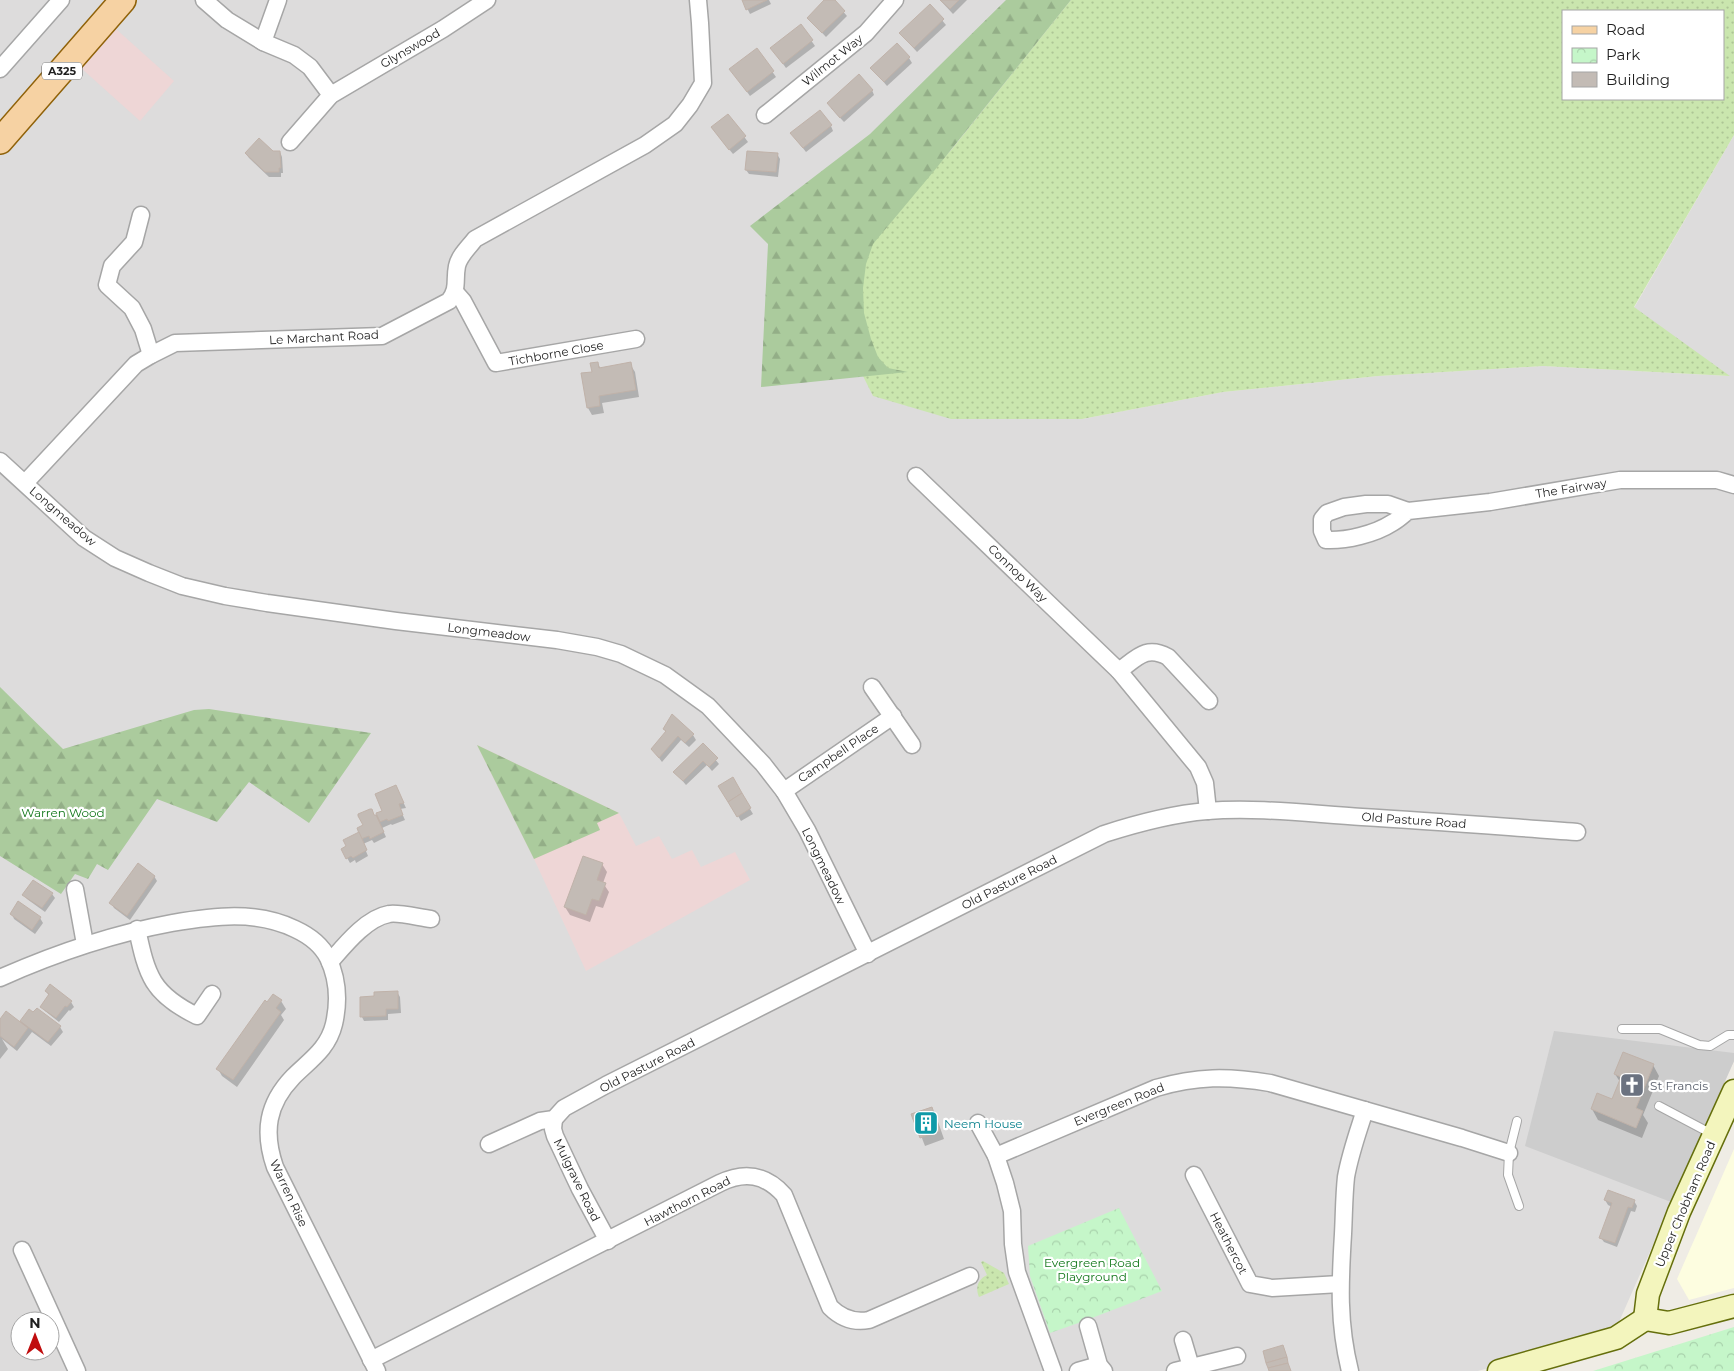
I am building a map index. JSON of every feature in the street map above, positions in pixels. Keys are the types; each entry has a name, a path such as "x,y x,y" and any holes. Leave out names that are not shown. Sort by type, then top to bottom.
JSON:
{"main road":[{"name":"A325","path":"0,141 123,0"},
{"name":"Upper Chobham Road","path":"1645,1320 1648,1294 1679,1212 1734,1091"},
{"path":"1499,1371 1616,1338 1645,1320 1669,1323 1734,1306"}],"street":[{"path":"0,70 60,0"},
{"path":"204,0 227,20 263,42 294,55 310,67 331,95"},
{"path":"263,42 278,0"},
{"name":"Glynswood","path":"290,142 331,95 487,0"},
{"path":"456,293 457,264 462,254 475,239 645,145 675,124 690,105 703,83 698,0"},
{"name":"Wilmot Way","path":"763,115 866,33 895,0"},
{"path":"140,215 134,242 112,266 107,285 132,308 144,329 151,355"},
{"name":"Tichborne Close","path":"456,293 463,302 496,363 636,339"},
{"name":"Le Marchant Road","path":"25,483 136,364 175,343 382,336 449,301 456,293"},
{"name":"Longmeadow","path":"0,461 84,538 115,558 182,586 225,596 276,604 557,640 597,647 621,654 664,675 708,706 763,764 784,791 807,830 868,954"},
{"name":"Connop Way","path":"916,476 1120,671 1198,767 1204,783 1208,811"},
{"name":"The Fairway","path":"1408,510 1490,502 1620,480 1717,480 1734,485"},
{"path":"1120,671 1143,653 1153,651 1162,653 1209,701"},
{"name":"Campbell Place","path":"872,687 912,745"},
{"name":"Campbell Place","path":"784,791 892,716"},
{"name":"Old Pasture Road","path":"489,1144 540,1121 554,1119 570,1104 1104,834 1154,818 1208,811 1269,811 1577,832"},
{"path":"76,889 85,944"},
{"path":"330,962 353,936 374,920 390,914 431,919"},
{"name":"Warren Rise","path":"0,978 42,959 85,944 137,929 213,916 260,918 282,923 301,932 320,947 330,962 337,986 338,1002 330,1035 320,1053 294,1076 278,1097 271,1111 268,1136 271,1157 275,1167 374,1366"},
{"path":"137,929 144,964 151,979 160,992 172,1003 197,1016 212,994"},
{"name":"Evergreen Road","path":"996,1156 1156,1088 1198,1078 1217,1077 1244,1078 1270,1083 1509,1153"},
{"path":"1350,1371 1341,1325 1340,1284 1346,1177 1351,1153 1365,1110"},
{"name":"Mulgrave Road","path":"554,1119 553,1129 556,1136 580,1189 608,1241"},
{"path":"978,1123 996,1156 1012,1211 1016,1272 1053,1371"},
{"name":"Hawthorn Road","path":"374,1366 608,1241 734,1177 750,1175 769,1183 784,1195 830,1307 840,1316 854,1321 869,1320 970,1276"},
{"name":"Heathercot","path":"1194,1175 1250,1284 1272,1288 1340,1284"},
{"path":"22,1250 77,1371"},
{"path":"1078,1371 1102,1368 1088,1326"},
{"path":"1184,1340 1183,1369 1237,1356"}],"lane":[{"path":"1622,1029 1660,1030 1699,1045 1710,1046 1728,1035 1734,1035"},
{"path":"1659,1106 1714,1134"},
{"path":"1517,1121 1509,1153 1508,1175 1519,1206"}],"shaded area":[{"path":"0,0 1032,0 1082,419 1223,392 1378,376 1543,366 1729,376 1634,308 1734,135 1734,1061 1615,1331 1478,1371 0,1371"},
{"path":"116,29 174,81 140,121 81,68"},
{"path":"477,745 619,813 636,846 659,836 672,859 692,850 701,867 735,852 750,880 586,971 534,859"},
{"path":"1554,1031 1734,1053 1734,1061 1671,1202 1525,1146"},
{"path":"1734,1149 1734,1288 1689,1300 1677,1279"}],"green space":[{"path":"1006,0 1071,0 873,244 866,264 863,288 864,313 878,357 888,368 908,372 761,387 768,244 750,226 870,134"},
{"path":"1071,0 1734,0 1734,135 1634,307 1730,376 1543,366 1378,376 1223,392 1082,419 951,419 873,396 844,338 851,261 952,149"},
{"name":"Warren Wood","path":"0,687 63,749 194,710 209,709 371,733 309,823 249,782 217,822 157,799 108,870 97,864 88,879 75,874 61,894 0,856"},
{"path":"477,745 619,813 597,823 600,830 534,859"},
{"name":"Evergreen Road Playground","path":"1119,1208 1162,1291 1050,1333 1030,1276 1028,1246"},
{"path":"983,1261 1004,1273 1009,1284 979,1297 978,1284 987,1275 981,1262"},
{"path":"1734,1327 1734,1371 1593,1371"}],"building":[{"path":"742,0 767,0 746,10"},
{"path":"824,0 835,0 845,11 822,33 807,18"},
{"path":"940,0 959,0 950,9"},
{"path":"930,4 944,19 914,48 899,33"},
{"path":"801,24 813,40 783,64 770,48"},
{"path":"897,43 910,57 884,82 870,68"},
{"path":"757,48 774,71 747,92 729,69"},
{"path":"859,74 873,90 840,118 827,103"},
{"path":"820,110 832,125 803,148 790,133"},
{"path":"728,114 746,136 729,150 711,127"},
{"path":"259,138 273,151 280,151 281,168 279,168 279,172 265,172 245,153"},
{"path":"747,151 778,153 776,172 745,170"},
{"path":"598,362 599,368 631,362 636,390 599,396 600,406 587,408 581,373 592,372 590,363"},
{"path":"672,714 694,734 685,743 678,736 659,758 651,749 666,731 663,729"},
{"path":"703,743 718,758 709,767 703,761 683,781 673,772"},
{"path":"733,777 742,793 728,802 718,786"},
{"path":"396,785 404,803 399,804 403,815 380,822 376,813 382,811 375,794"},
{"path":"742,793 751,808 737,817 728,802"},
{"path":"370,809 376,815 384,832 370,839 369,836 361,839 357,828 363,825 358,814"},
{"path":"359,832 367,850 353,858 351,856 346,859 341,849 346,846 343,840"},
{"path":"583,856 603,863 597,880 606,883 599,901 592,899 586,915 564,907"},
{"path":"138,863 155,876 127,916 109,903"},
{"path":"33,880 53,893 42,908 22,895"},
{"path":"18,901 41,917 32,930 10,914"},
{"path":"50,984 72,1001 67,1007 65,1006 56,1018 40,1007 49,994 45,991"},
{"path":"398,991 398,1009 386,1009 386,1016 360,1017 360,997 374,996 374,992"},
{"path":"273,994 282,1000 276,1008 281,1012 233,1080 216,1069 265,1000 267,1002"},
{"path":"37,1008 61,1026 48,1042 20,1021 29,1009 33,1012"},
{"path":"6,1011 28,1028 14,1047 0,1036 0,1019"},
{"name":"St Francis","path":"1623,1052 1654,1064 1636,1108 1643,1111 1636,1128 1591,1109 1597,1093 1612,1099 1621,1077 1614,1074"},
{"name":"Neem House","path":"932,1107 940,1131 920,1138 911,1114"},
{"path":"1608,1190 1635,1200 1632,1208 1628,1207 1615,1243 1599,1238 1612,1203 1604,1200"},
{"path":"1283,1345 1287,1357 1266,1363 1263,1351"},
{"path":"1287,1357 1288,1363 1268,1368 1266,1363"},
{"path":"1288,1363 1291,1371 1269,1371 1268,1368"}],"place":[{"name":"St Francis","path":"1632,1085"},
{"name":"Neem House","path":"926,1123"}]}
